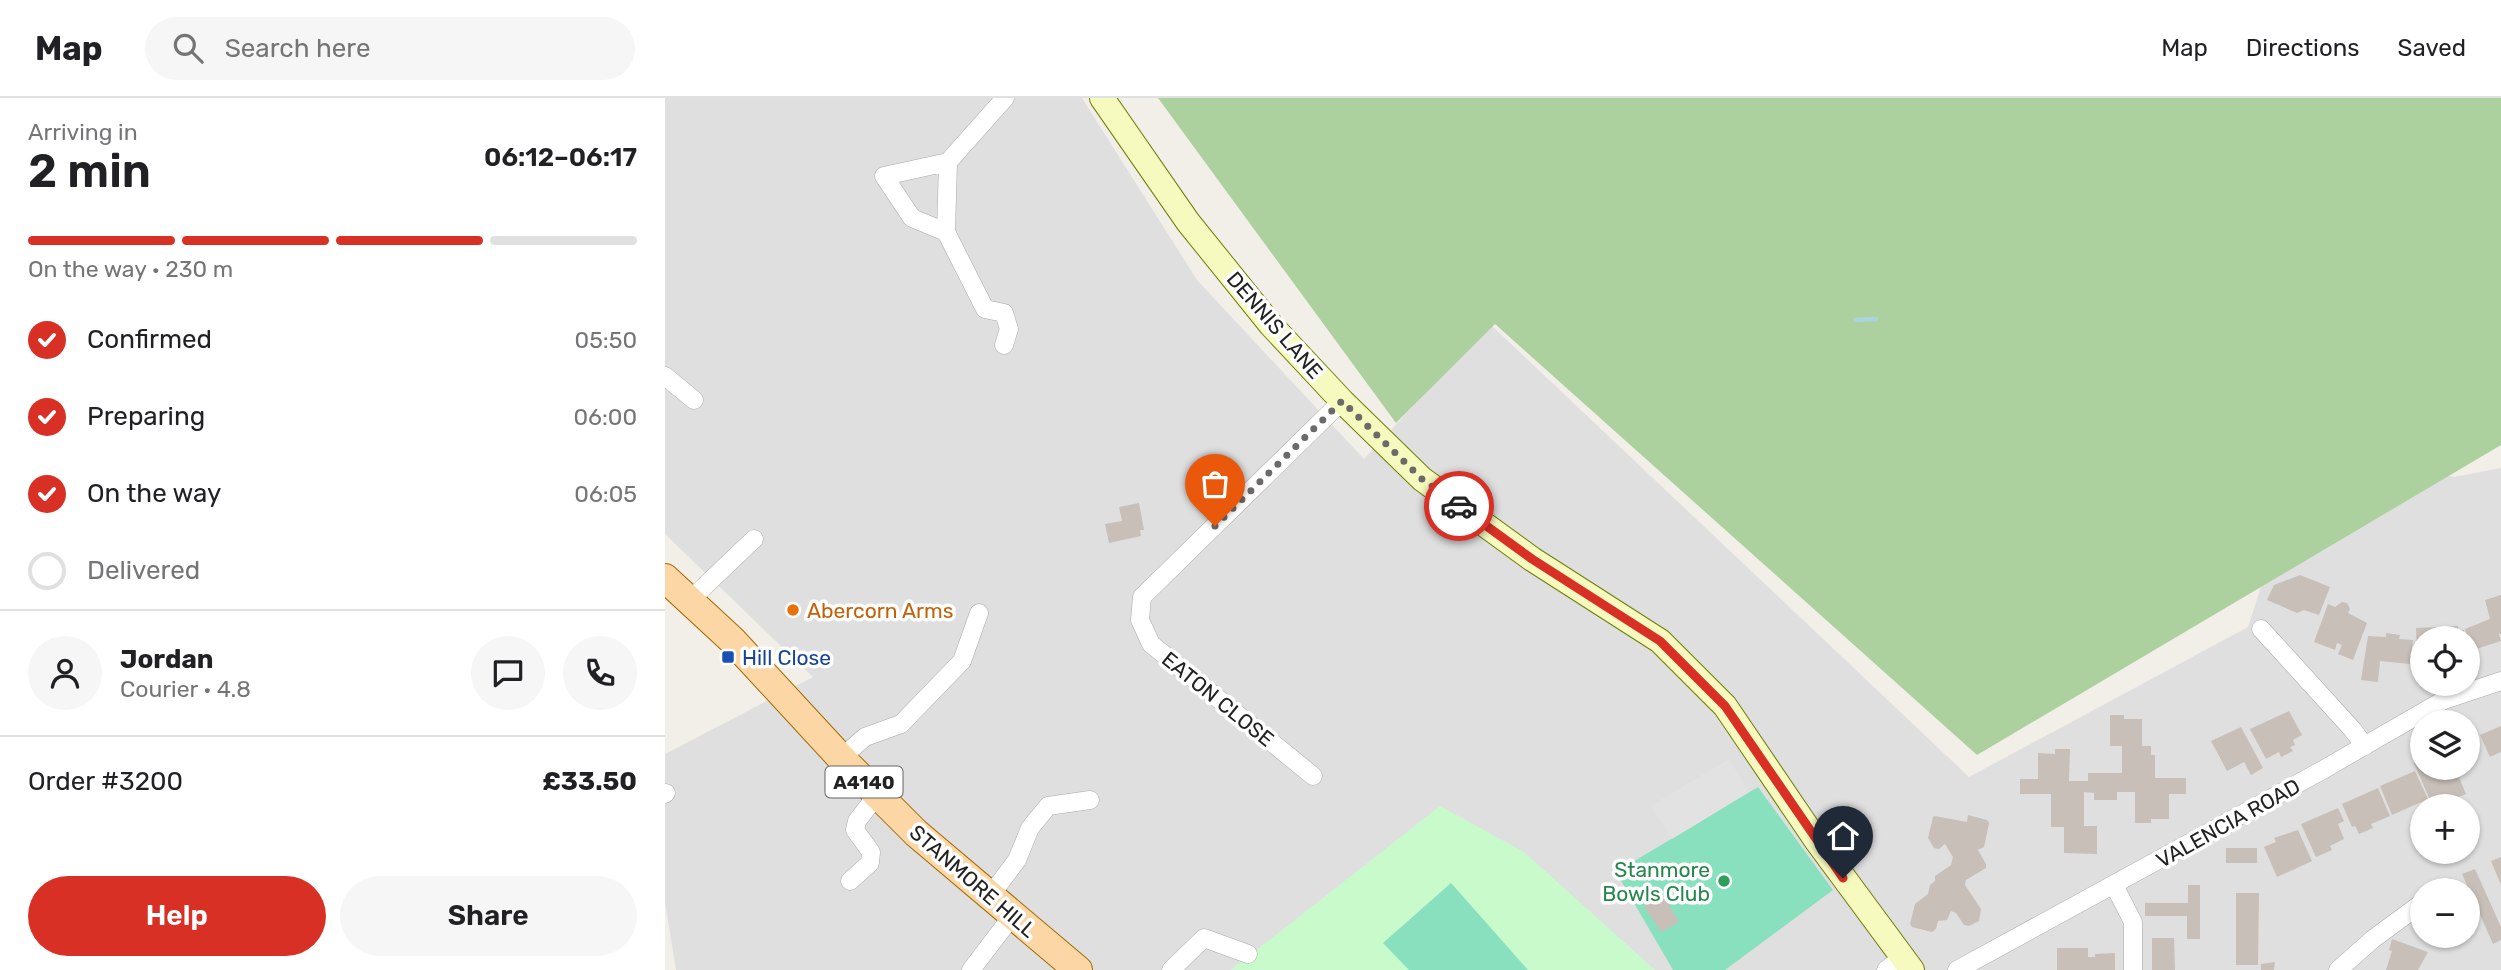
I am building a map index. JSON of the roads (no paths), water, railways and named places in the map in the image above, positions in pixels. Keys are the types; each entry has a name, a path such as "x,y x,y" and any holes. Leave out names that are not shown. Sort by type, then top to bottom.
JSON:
{"main road":[{"name":"STANMORE HILL","path":"665,578 732,640 841,758 916,833 1078,970"}],"street":[{"path":"946,232 912,218 884,176 947,162 1005,98"},
{"name":"DENNIS LANE","path":"1102,98 1188,222 1271,325 1342,401 1422,479 1532,559 1660,641 1725,706 1900,966"},
{"path":"947,162 946,232 985,310 1004,313 1009,329 1005,345"},
{"path":"665,376 694,400"},
{"name":"EATON CLOSE","path":"1313,776 1151,644 1140,621 1142,597 1342,401"},
{"path":"689,601 754,539"},
{"path":"841,758 865,737 901,724 962,661 979,613"},
{"path":"2261,629 2365,746"},
{"name":"VALENCIA ROAD","path":"1957,970 2444,700 2501,681"},
{"path":"850,881 870,863 871,852 855,830 857,821 877,795"},
{"path":"990,896 1017,860 1030,828 1048,806 1090,800"},
{"path":"2114,885 2133,922 2133,970"},
{"path":"2338,970 2410,912"},
{"path":"971,970 1013,915"},
{"path":"1171,970 1204,938 1248,954"}],"waterway":[{"path":"1856,320 1876,319"}],"place":[{"name":"Abercorn Arms","path":"793,610"},
{"name":"Hill Close","path":"728,657"},
{"name":"Stanmore Bowls Club","path":"1724,881"}]}
